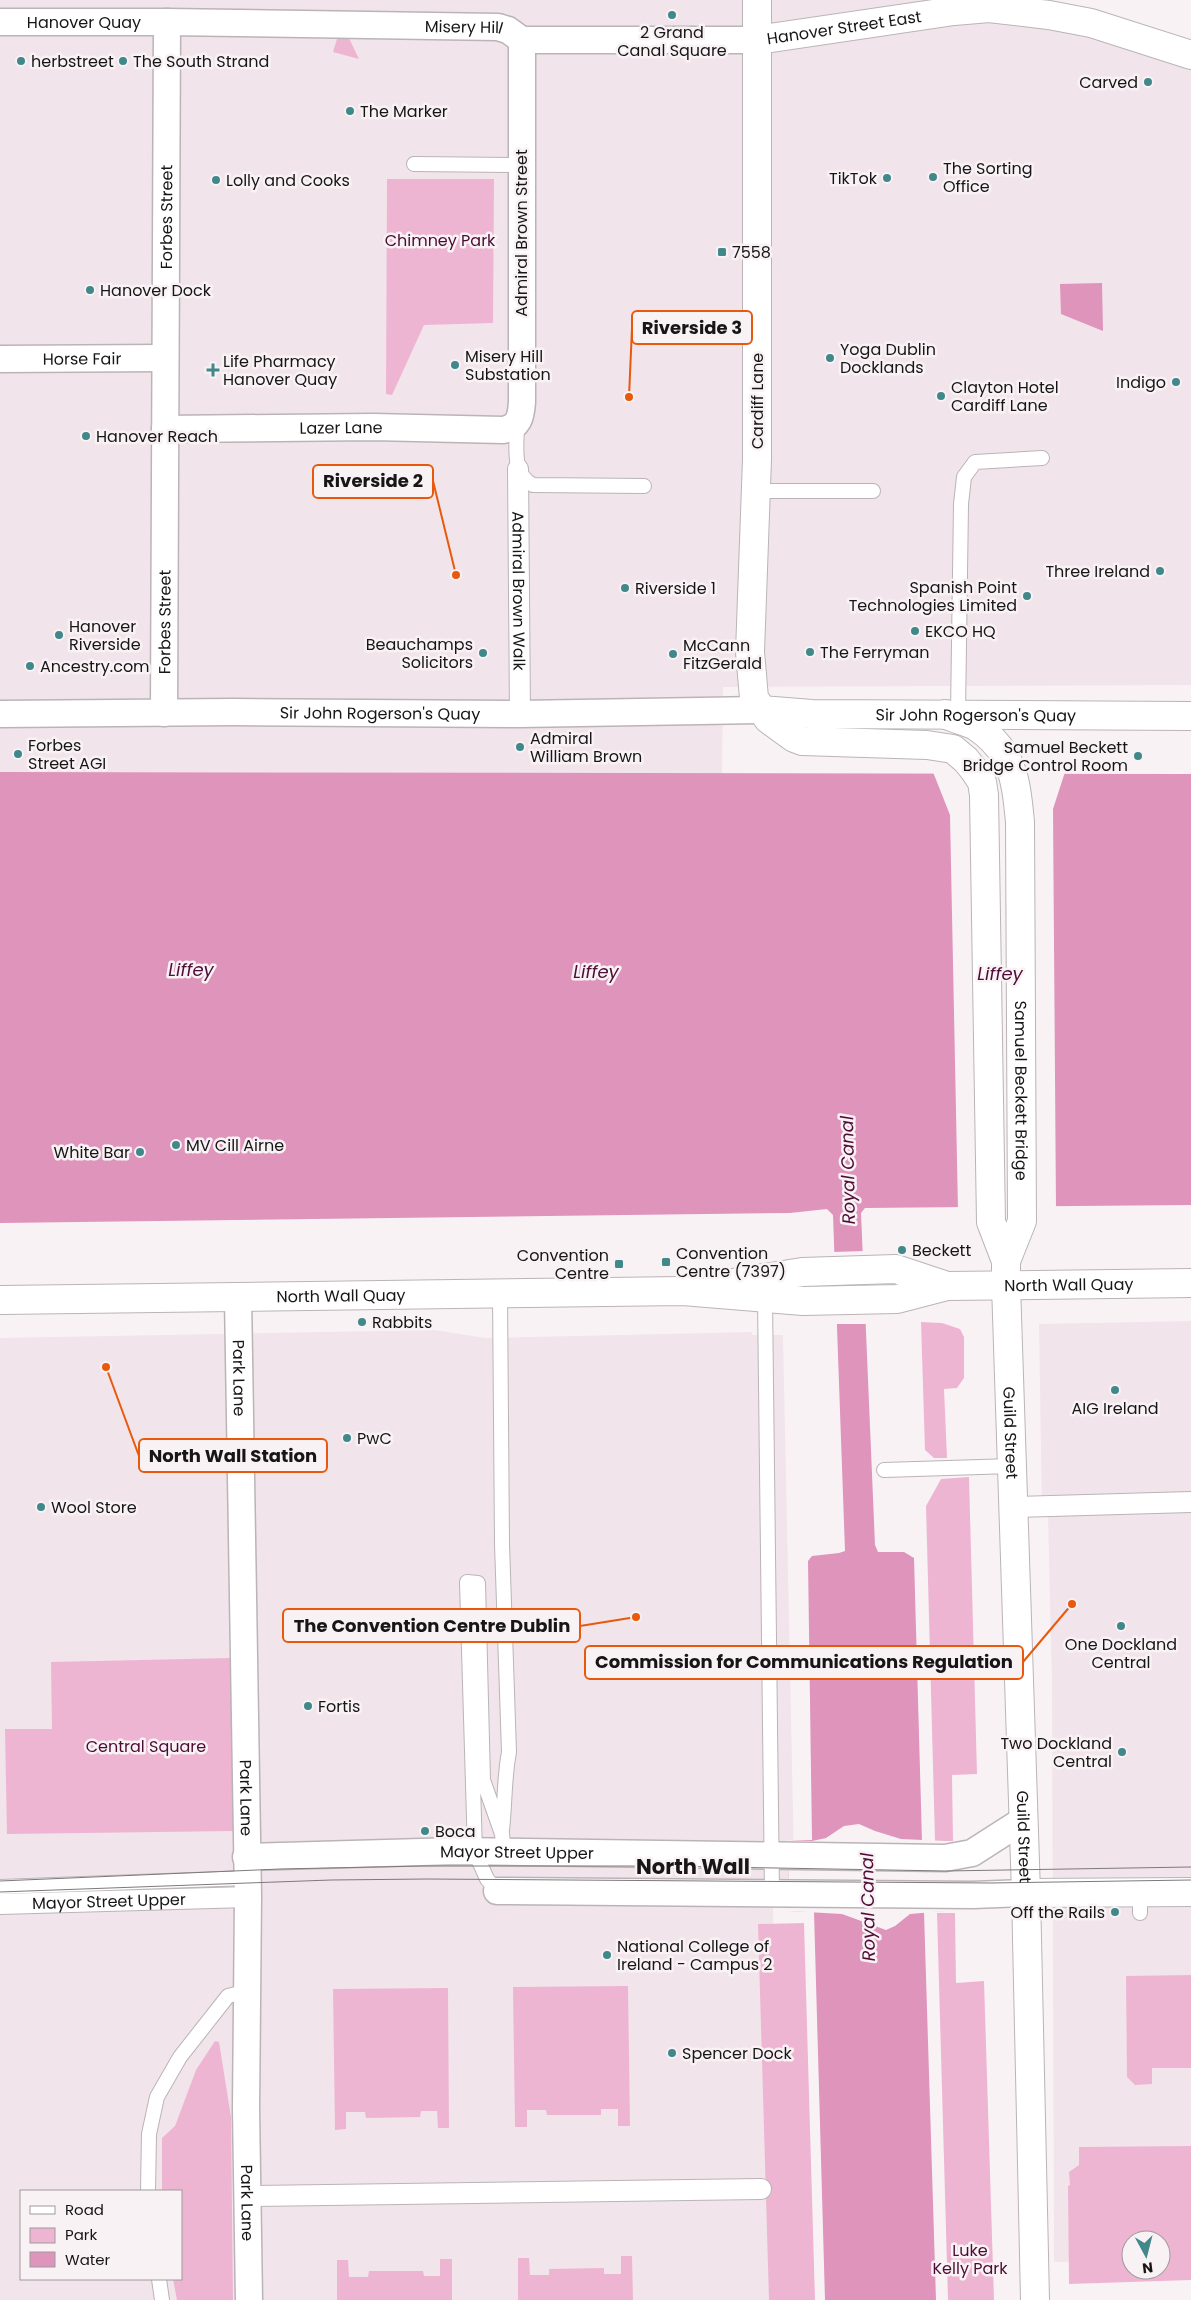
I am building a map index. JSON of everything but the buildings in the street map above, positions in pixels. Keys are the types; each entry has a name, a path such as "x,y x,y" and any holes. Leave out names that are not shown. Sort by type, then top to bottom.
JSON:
{"main road":[{"name":"Cardiff Lane","path":"757,0 755,491 750,652 754,698 760,710"},
{"name":"Hanover Street East","path":"757,40 954,11 988,4 1091,23 1191,55"},
{"name":"Sir John Rogerson's Quay","path":"760,710 812,714 1191,716"},
{"name":"Sir John Rogerson's Quay","path":"760,710 780,730 802,741 927,745 953,749 974,770"},
{"name":"Samuel Beckett Bridge","path":"951,714 976,726 1004,752 1013,770 1017,786 1020,822 1022,1221 1006,1273"},
{"name":"Samuel Beckett Bridge","path":"974,770 982,782 984,795 990,1222 1006,1273"},
{"name":"North Wall Quay","path":"683,1291 802,1272 896,1269 947,1286"},
{"name":"North Wall Quay","path":"0,1300 683,1291 766,1300 897,1299 1006,1273 1191,1283"},
{"name":"Guild Street","path":"1006,1273 1022,1821 1026,1893 1035,2300"},
{"path":"1026,1893 1140,1902 1191,1892"}],"street":[{"name":"Hanover Quay","path":"0,22 167,22"},
{"name":"Misery Hill","path":"167,22 498,27 508,30 522,40 757,40"},
{"name":"Forbes Street","path":"164,713 164,358 167,22"},
{"name":"Admiral Brown Street","path":"517,424 522,402 522,40"},
{"name":"Horse Fair","path":"0,359 164,358"},
{"name":"Lazer Lane","path":"164,429 373,427 503,430 511,429 517,424"},
{"name":"Admiral Brown Walk","path":"518,469 520,714"},
{"name":"Sir John Rogerson's Quay","path":"0,714 520,714 760,710"},
{"name":"Park Lane","path":"238,1297 247,1877 246,2196 248,2300"},
{"path":"1013,1507 1191,1502"},
{"name":"Mayor Street Upper","path":"0,1904 475,1852 503,1843 780,1857 945,1858 972,1853 1022,1821"},
{"path":"496,1891 945,1895 1026,1893"},
{"path":"246,2196 761,2189"}],"lane":[{"path":"414,164 521,165"},
{"path":"517,424 518,469 527,482 540,486 644,486"},
{"path":"951,714 961,504 964,477 975,462 1042,458"},
{"path":"755,491 872,491"},
{"path":"500,1293 502,1544 508,1752 504,1778 503,1843"},
{"path":"766,1300 781,1894"},
{"path":"884,1470 1012,1466"},
{"path":"496,1891 487,1879 475,1852 473,1595 483,1780 503,1843"},
{"path":"0,1887 247,1877"},
{"path":"148,2190 149,2134 157,2097 180,2057 228,1996 248,1991"},
{"path":"159,2280 162,2300"}],"shaded area":[{"path":"0,0 1028,0 1191,51 1191,685 723,687 722,774 0,772"},
{"path":"1191,1321 1191,2261 1171,2247 1171,2230 1121,2230 1121,2261 1054,2262 1052,1682 1048,1515 1042,1515 1039,1324"},
{"path":"435,1330 485,1338 752,1332 752,1335 783,1335 795,1907 773,1907 779,2300 0,2300 0,1338"}],"green space":[{"path":"339,32 346,32 359,59 333,52"},
{"name":"Chimney Park","path":"387,179 494,179 493,323 424,325 392,395 386,394"},
{"path":"921,1322 942,1323 960,1329 964,1337 964,1378 957,1388 944,1389 947,1458 934,1458 925,1450"},
{"path":"969,1477 977,1774 952,1775 953,1841 935,1841 926,1506 941,1479"},
{"name":"Central Square","path":"230,1658 234,1831 7,1834 5,1729 52,1729 51,1662"},
{"name":"Luke Kelly Park","path":"937,1913 955,1913 956,1983 984,1981 994,2300 948,2300"},
{"path":"804,1923 815,2300 769,2300 758,1924"},
{"path":"1191,1975 1191,2068 1152,2068 1152,2084 1135,2085 1127,2077 1126,1976"},
{"path":"628,1986 630,2126 618,2126 618,2109 601,2109 601,2115 547,2115 546,2110 527,2110 527,2127 515,2127 513,1987"},
{"path":"448,1988 449,2128 438,2128 437,2111 421,2111 420,2117 366,2118 365,2112 346,2112 346,2129 335,2130 333,1989"},
{"path":"215,2041 219,2042 231,2117 233,2300 177,2300 173,2280 182,2280 182,2190 162,2190 162,2138 175,2126 196,2070"},
{"path":"1191,2146 1191,2280 1069,2284 1069,2172 1079,2165 1079,2147"},
{"path":"621,2256 632,2256 633,2300 518,2300 518,2258 529,2258 530,2275 549,2275 549,2269 604,2268 604,2274 621,2274"},
{"path":"440,2259 452,2259 452,2300 337,2300 337,2260 348,2260 349,2277 368,2277 369,2271 423,2271 424,2276 440,2276"}],"water":[{"path":"1102,283 1103,331 1061,314 1060,284"},
{"path":"0,772 1191,774 1191,1205 865,1208 861,1213 875,1545 878,1552 904,1552 914,1558 922,1841 945,1841 945,1911 924,1912 936,2300 825,2300 814,1912 789,1911 788,1840 812,1840 808,1561 812,1556 845,1551 833,1215 827,1209 790,1213 0,1223"}],"pier":[{"path":"933,772 1065,772 1053,809 1056,1209 958,1210 950,815"},
{"path":"865,1251 868,1324 835,1324 832,1252"},
{"path":"859,1824 901,1839 945,1841 945,1911 910,1914 895,1926 886,1930 842,1914 789,1911 788,1840 812,1841 826,1838 844,1826"}],"tram line":[{"path":"0,1881 280,1869 422,1866 662,1866 945,1871 1191,1867"},
{"path":"0,1892 331,1880 427,1879 990,1883 1191,1880"}],"place":[{"name":"2 Grand Canal Square","path":"672,15"},
{"name":"herbstreet","path":"21,61"},
{"name":"The South Strand","path":"123,61"},
{"name":"Carved","path":"1148,82"},
{"name":"The Marker","path":"350,111"},
{"name":"The Sorting Office","path":"933,177"},
{"name":"TikTok","path":"887,178"},
{"name":"Lolly and Cooks","path":"216,180"},
{"name":"7558","path":"722,252"},
{"name":"Hanover Dock","path":"90,290"},
{"name":"Yoga Dublin Docklands","path":"830,358"},
{"name":"Misery Hill Substation","path":"455,365"},
{"name":"Life Pharmacy Hanover Quay","path":"213,370"},
{"name":"Indigo","path":"1176,382"},
{"name":"Clayton Hotel Cardiff Lane","path":"941,396"},
{"name":"Riverside 3","path":"629,397"},
{"name":"Hanover Reach","path":"86,436"},
{"name":"Three Ireland","path":"1160,571"},
{"name":"Riverside 2","path":"456,575"},
{"name":"Riverside 1","path":"625,588"},
{"name":"Spanish Point Technologies Limited","path":"1027,596"},
{"name":"EKCO HQ","path":"915,631"},
{"name":"Hanover Riverside","path":"59,635"},
{"name":"The Ferryman","path":"810,652"},
{"name":"Beauchamps Solicitors","path":"483,653"},
{"name":"McCann FitzGerald","path":"673,654"},
{"name":"Ancestry.com","path":"30,666"},
{"name":"Admiral William Brown","path":"520,747"},
{"name":"Forbes Street AGI","path":"18,754"},
{"name":"Samuel Beckett Bridge Control Room","path":"1138,756"},
{"name":"MV Cill Airne","path":"176,1145"},
{"name":"White Bar","path":"140,1152"},
{"name":"Beckett","path":"902,1250"},
{"name":"Convention Centre (7397)","path":"666,1262"},
{"name":"Convention Centre","path":"619,1264"},
{"name":"Rabbits","path":"362,1322"},
{"name":"North Wall Station","path":"106,1367"},
{"name":"AIG Ireland","path":"1115,1390"},
{"name":"PwC","path":"347,1438"},
{"name":"Wool Store","path":"41,1507"},
{"name":"Commission for Communications Regulation","path":"1072,1604"},
{"name":"The Convention Centre Dublin","path":"636,1617"},
{"name":"One Dockland Central","path":"1121,1626"},
{"name":"Fortis","path":"308,1706"},
{"name":"Two Dockland Central","path":"1122,1752"},
{"name":"Boca","path":"425,1831"},
{"name":"Off the Rails","path":"1115,1912"},
{"name":"National College of Ireland - Campus 2","path":"607,1955"},
{"name":"Spencer Dock","path":"672,2053"}],"district":[{"name":"North Wall","path":"693,1867"}],"water label":[{"name":"Liffey","path":"191,970"},
{"name":"Liffey","path":"596,972"},
{"name":"Liffey","path":"1000,974"},
{"name":"Royal Canal","path":"848,1170"},
{"name":"Royal Canal","path":"868,1907"}]}
